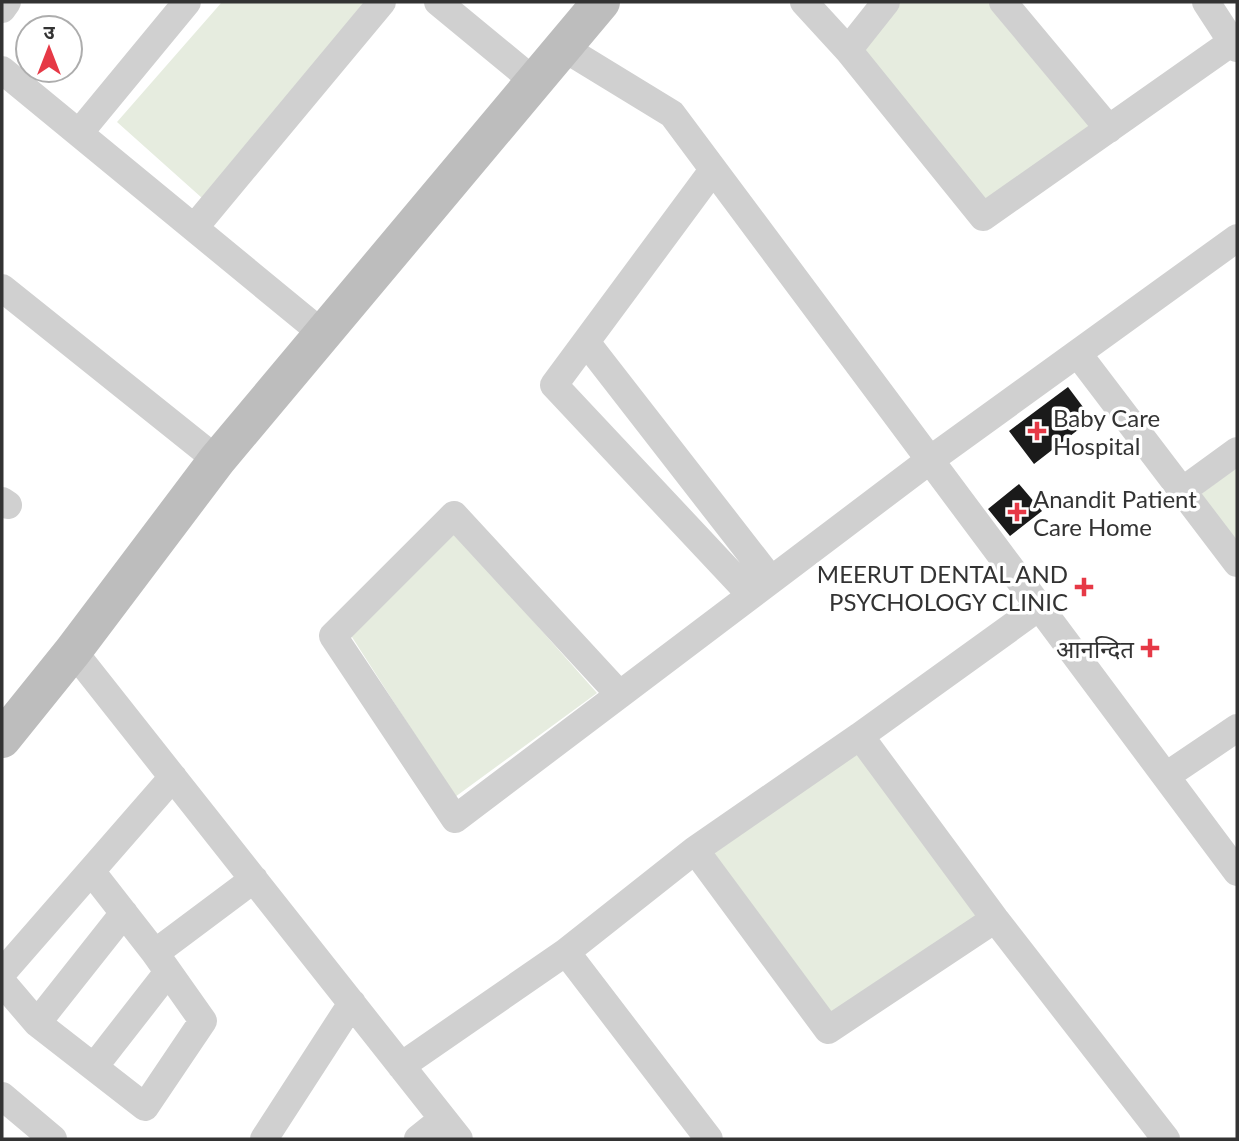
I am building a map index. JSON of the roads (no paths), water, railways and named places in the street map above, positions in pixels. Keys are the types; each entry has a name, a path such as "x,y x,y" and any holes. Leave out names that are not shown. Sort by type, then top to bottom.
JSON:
{"street":[{"path":"2,9 7,2"},
{"path":"79,133 187,2"},
{"path":"194,228 382,2"},
{"path":"438,2 536,82"},
{"path":"2,738 74,651 217,460 601,2"},
{"path":"804,2 848,50 983,217 1236,43 1206,2"},
{"path":"848,50 886,2"},
{"path":"1003,2 1109,128"},
{"path":"564,48 672,114 1237,872"},
{"path":"2,70 323,334"},
{"path":"713,170 554,385 761,588"},
{"path":"620,694 454,515 333,636 455,819 930,460 1237,239"},
{"path":"2,288 217,460"},
{"path":"586,342 761,588"},
{"path":"1078,354 1237,563"},
{"path":"1182,491 1237,451"},
{"path":"401,1066 566,952 695,850 1040,607"},
{"path":"74,651 451,1129 418,1139"},
{"path":"1166,776 1237,727"},
{"path":"860,736 995,919 1166,1139"},
{"path":"2,973 173,778"},
{"path":"695,850 828,1030 995,919"},
{"path":"2,982 37,1023 145,1107 203,1021 91,871"},
{"path":"94,1067 161,963 254,879"},
{"path":"37,1023 124,913"},
{"path":"566,952 709,1139"},
{"path":"264,1139 352,1003"},
{"path":"2,1097 53,1139"}],"place":[{"name":"Baby Care Hospital","path":"1037,431"},
{"name":"Anandit Patient Care Home","path":"1017,512"},
{"name":"MEERUT DENTAL AND PSYCHOLOGY CLINIC","path":"1084,587"},
{"name":"आनन्दित","path":"1150,648"}]}
